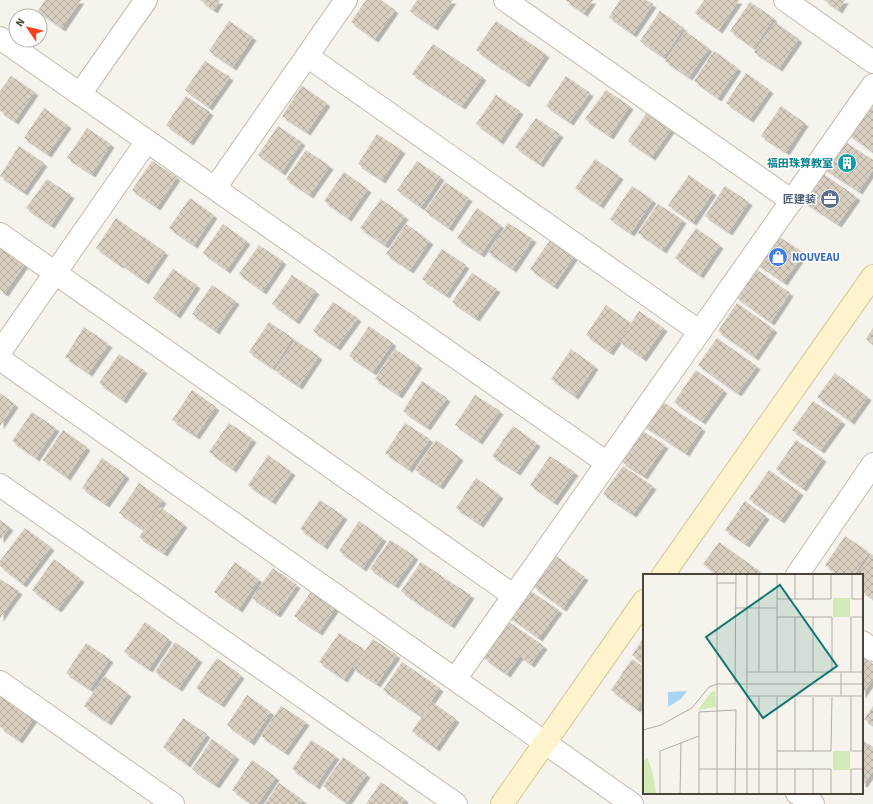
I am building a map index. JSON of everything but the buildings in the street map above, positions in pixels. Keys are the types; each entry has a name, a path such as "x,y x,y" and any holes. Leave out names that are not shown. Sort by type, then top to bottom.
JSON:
{"street":[{"path":"80,94 146,0"},
{"path":"215,188 346,0"},
{"path":"505,0 792,201"},
{"path":"785,0 873,62"},
{"path":"0,38 607,463"},
{"path":"307,56 700,332"},
{"path":"456,678 873,85"},
{"path":"0,352 147,141"},
{"path":"0,234 514,596"},
{"path":"663,574 873,276"},
{"path":"0,359 456,678 633,804 643,791"},
{"path":"798,574 873,464"},
{"path":"0,484 456,804"},
{"path":"502,804 643,602"},
{"path":"863,643 873,650"},
{"path":"0,682 173,804"},
{"path":"798,794 813,804"}],"place":[{"name":"福田珠算教室","path":"847,163"},
{"name":"匠建装","path":"830,199"},
{"name":"NOUVEAU","path":"778,257"}]}
